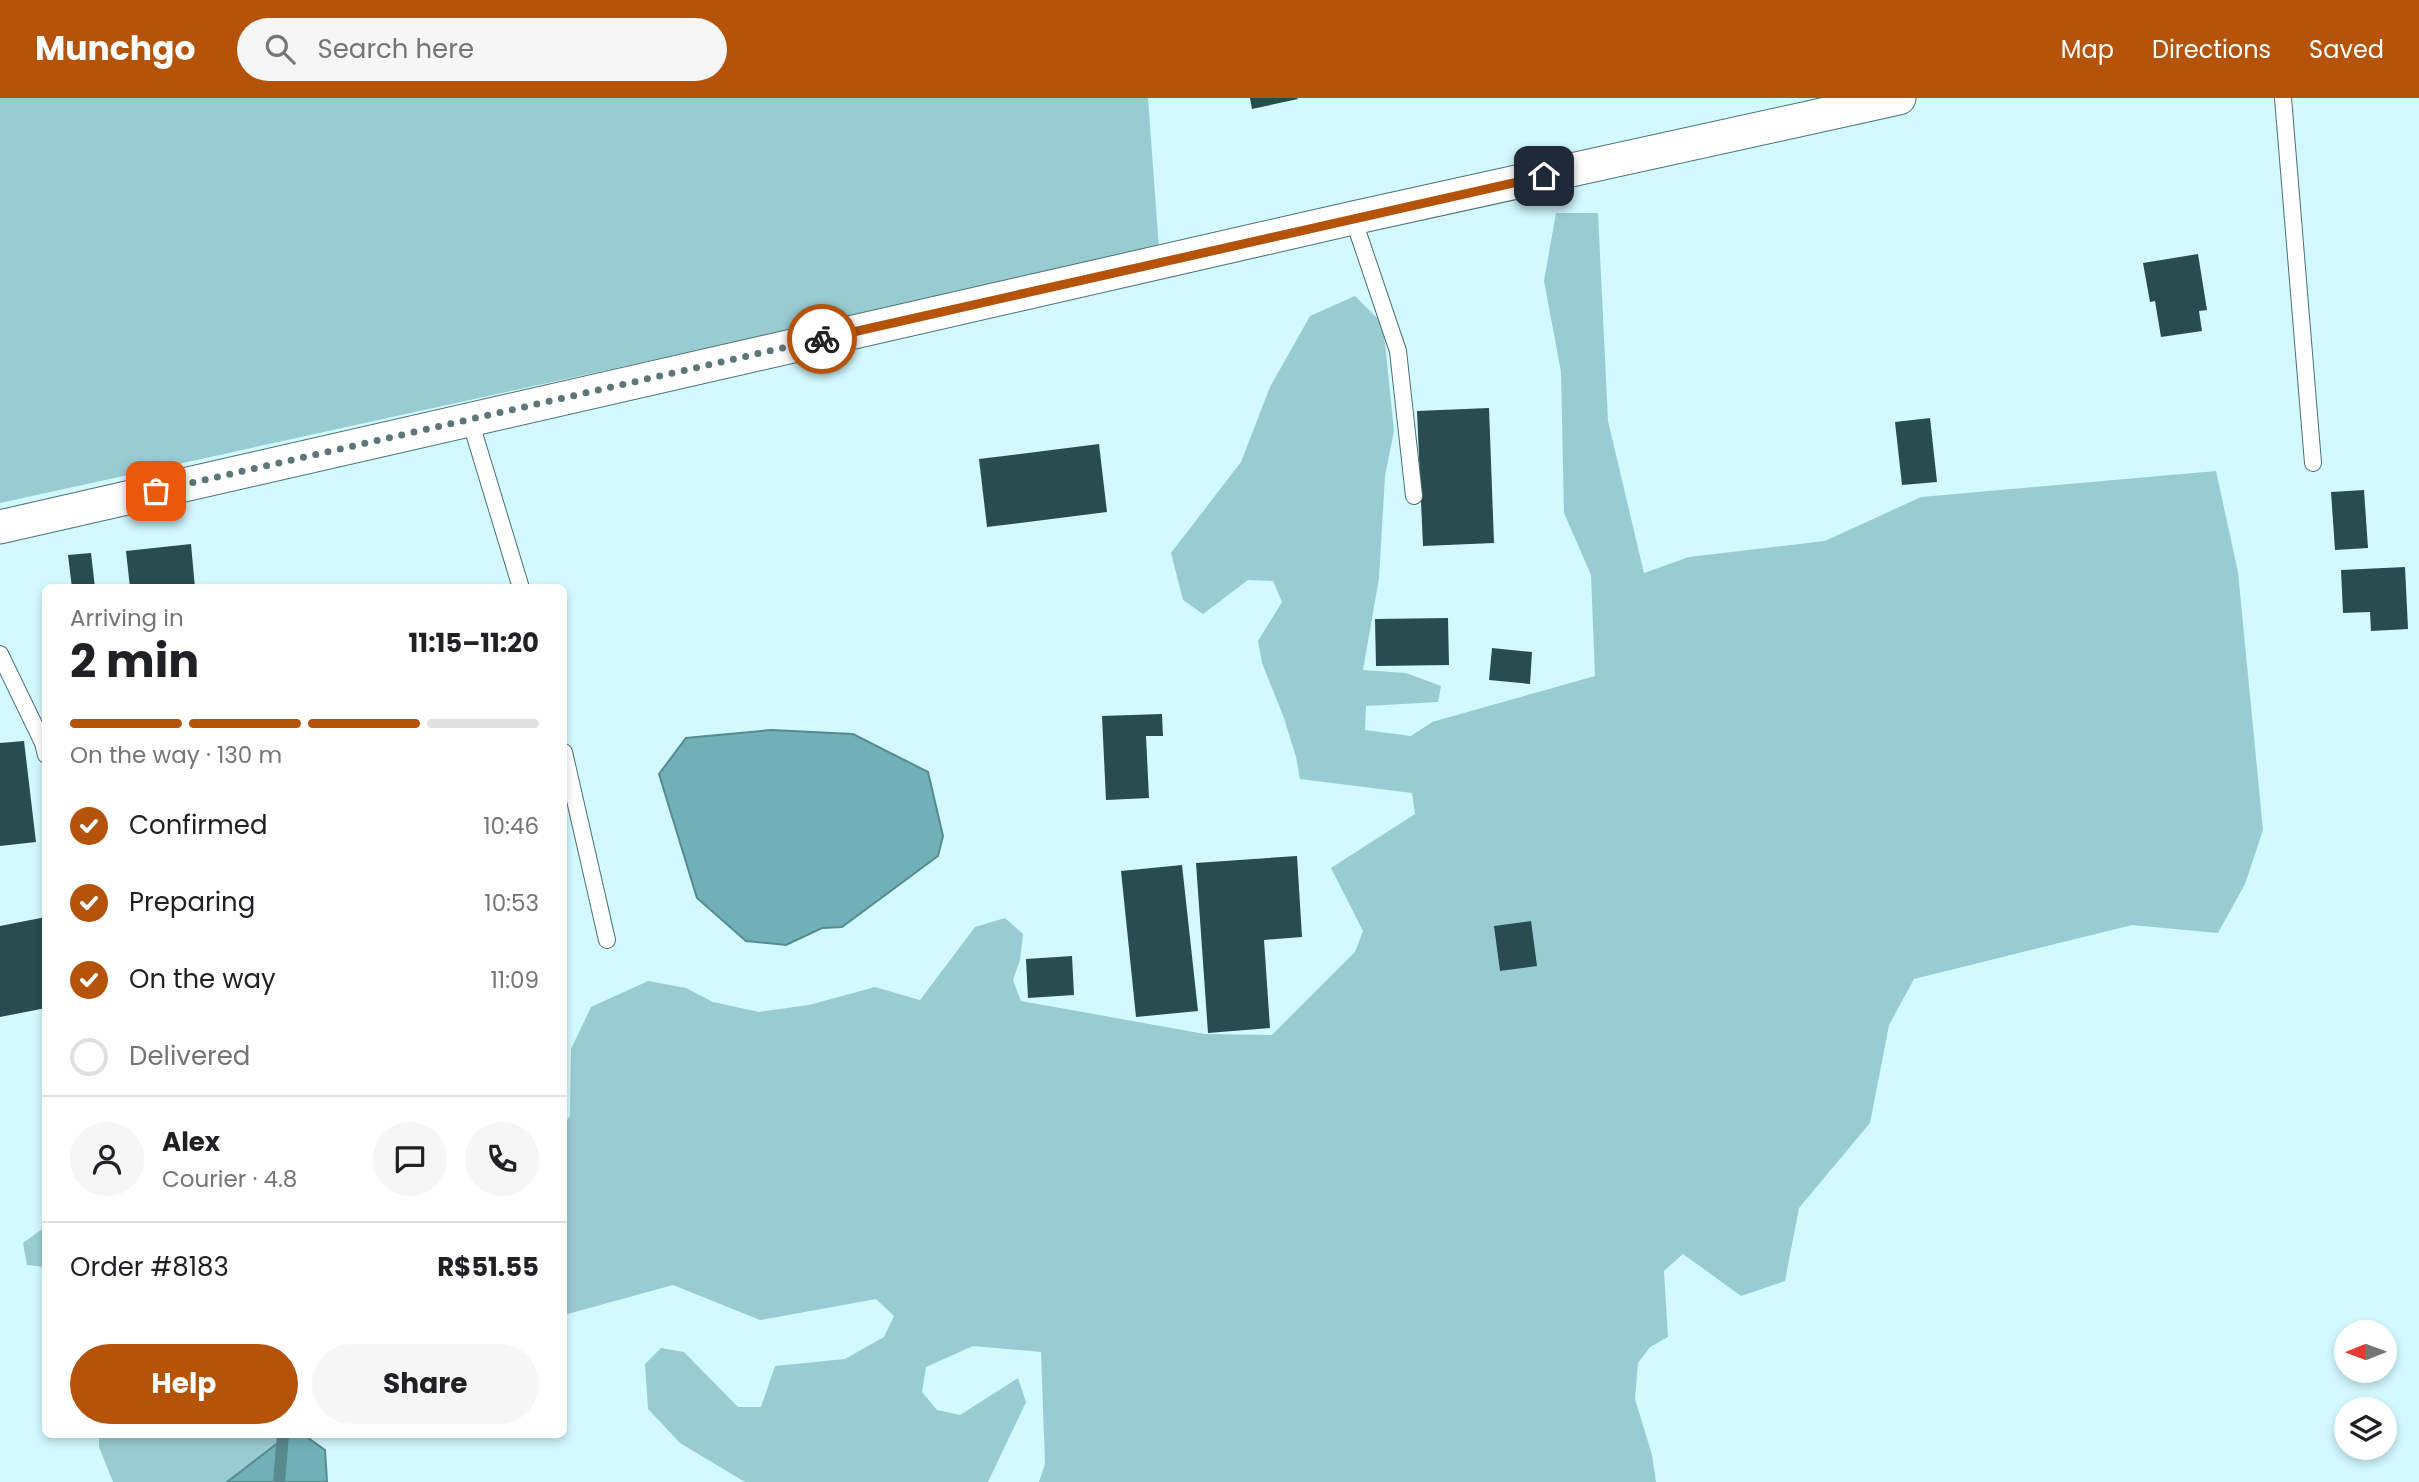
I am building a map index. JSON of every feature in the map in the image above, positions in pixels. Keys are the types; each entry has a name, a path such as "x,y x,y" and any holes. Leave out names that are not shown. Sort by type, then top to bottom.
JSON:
{"street":[{"path":"0,527 1353,218 1899,98"}],"lane":[{"path":"2283,98 2314,463"},
{"path":"1353,218 1398,351 1414,496"},
{"path":"470,420 520,584"},
{"path":"0,654 42,741"},
{"path":"567,765 607,940"}],"shaded area":[{"path":"0,98 1148,98 1159,249 0,503"},
{"path":"1556,213 1598,213 1608,421 1644,573 1689,557 1825,541 1921,497 2216,471 2238,572 2263,830 2245,884 2218,933 2132,925 1914,979 1889,1025 1870,1123 1799,1208 1785,1281 1741,1296 1683,1254 1664,1271 1668,1337 1650,1347 1638,1363 1635,1399 1652,1455 1656,1482 1039,1482 1045,1464 1041,1352 973,1346 926,1367 922,1392 937,1410 960,1415 1018,1378 1026,1402 988,1482 745,1482 680,1443 648,1409 645,1364 661,1348 684,1352 738,1407 761,1407 775,1366 845,1359 884,1337 894,1316 876,1299 760,1320 673,1285 567,1314 567,1120 570,1116 571,1049 591,1007 648,981 686,988 713,1002 759,1012 809,1005 875,987 920,1000 975,927 1005,918 1023,934 1020,960 1013,980 1021,1001 1205,1034 1272,1035 1355,952 1363,931 1331,868 1415,814 1412,793 1300,779 1284,718 1262,663 1258,641 1282,602 1273,581 1248,580 1203,614 1183,600 1171,553 1241,462 1270,387 1310,316 1355,296 1383,324 1394,431 1385,476 1379,578 1363,670 1406,673 1441,686 1438,702 1366,706 1365,730 1411,736 1432,722 1595,676 1591,575 1564,513 1561,372 1544,281"},
{"path":"771,730 853,734 928,772 943,836 938,856 842,927 822,928 786,945 746,941 697,898 659,774 686,738"},
{"path":"42,1229 42,1267 27,1265 23,1243"},
{"path":"99,1438 284,1438 227,1482 113,1482 99,1447"},
{"path":"284,1438 308,1438 325,1450 327,1482 227,1482"}],"building":[{"path":"1250,98 1297,98 1298,99 1252,109"},
{"path":"2198,254 2207,310 2199,311 2202,331 2161,337 2155,301 2150,302 2143,263"},
{"path":"1489,408 1494,543 1423,546 1417,411"},
{"path":"1930,418 1937,482 1902,485 1895,422"},
{"path":"1099,444 1107,512 987,527 979,459"},
{"path":"2364,490 2368,548 2335,550 2331,492"},
{"path":"191,544 195,584 130,584 126,551"},
{"path":"91,553 95,584 72,584 68,555"},
{"path":"2405,567 2408,629 2371,631 2370,612 2343,613 2341,570"},
{"path":"1448,618 1449,665 1376,666 1375,619"},
{"path":"1492,648 1532,652 1530,684 1489,680"},
{"path":"1162,714 1163,736 1146,736 1149,798 1106,800 1102,716"},
{"path":"24,741 36,842 0,846 0,743"},
{"path":"1297,856 1302,937 1264,940 1270,1028 1208,1033 1196,863"},
{"path":"1182,865 1198,1011 1136,1017 1121,871"},
{"path":"42,918 42,1009 0,1017 0,926"},
{"path":"1531,921 1537,966 1500,971 1494,926"},
{"path":"1072,956 1074,995 1028,998 1026,959"}],"waterway":[{"path":"279,1482 283,1438"}],"way so far":[{"path":"156,491 822,339"}],"route":[{"path":"822,339 1544,176"}]}
